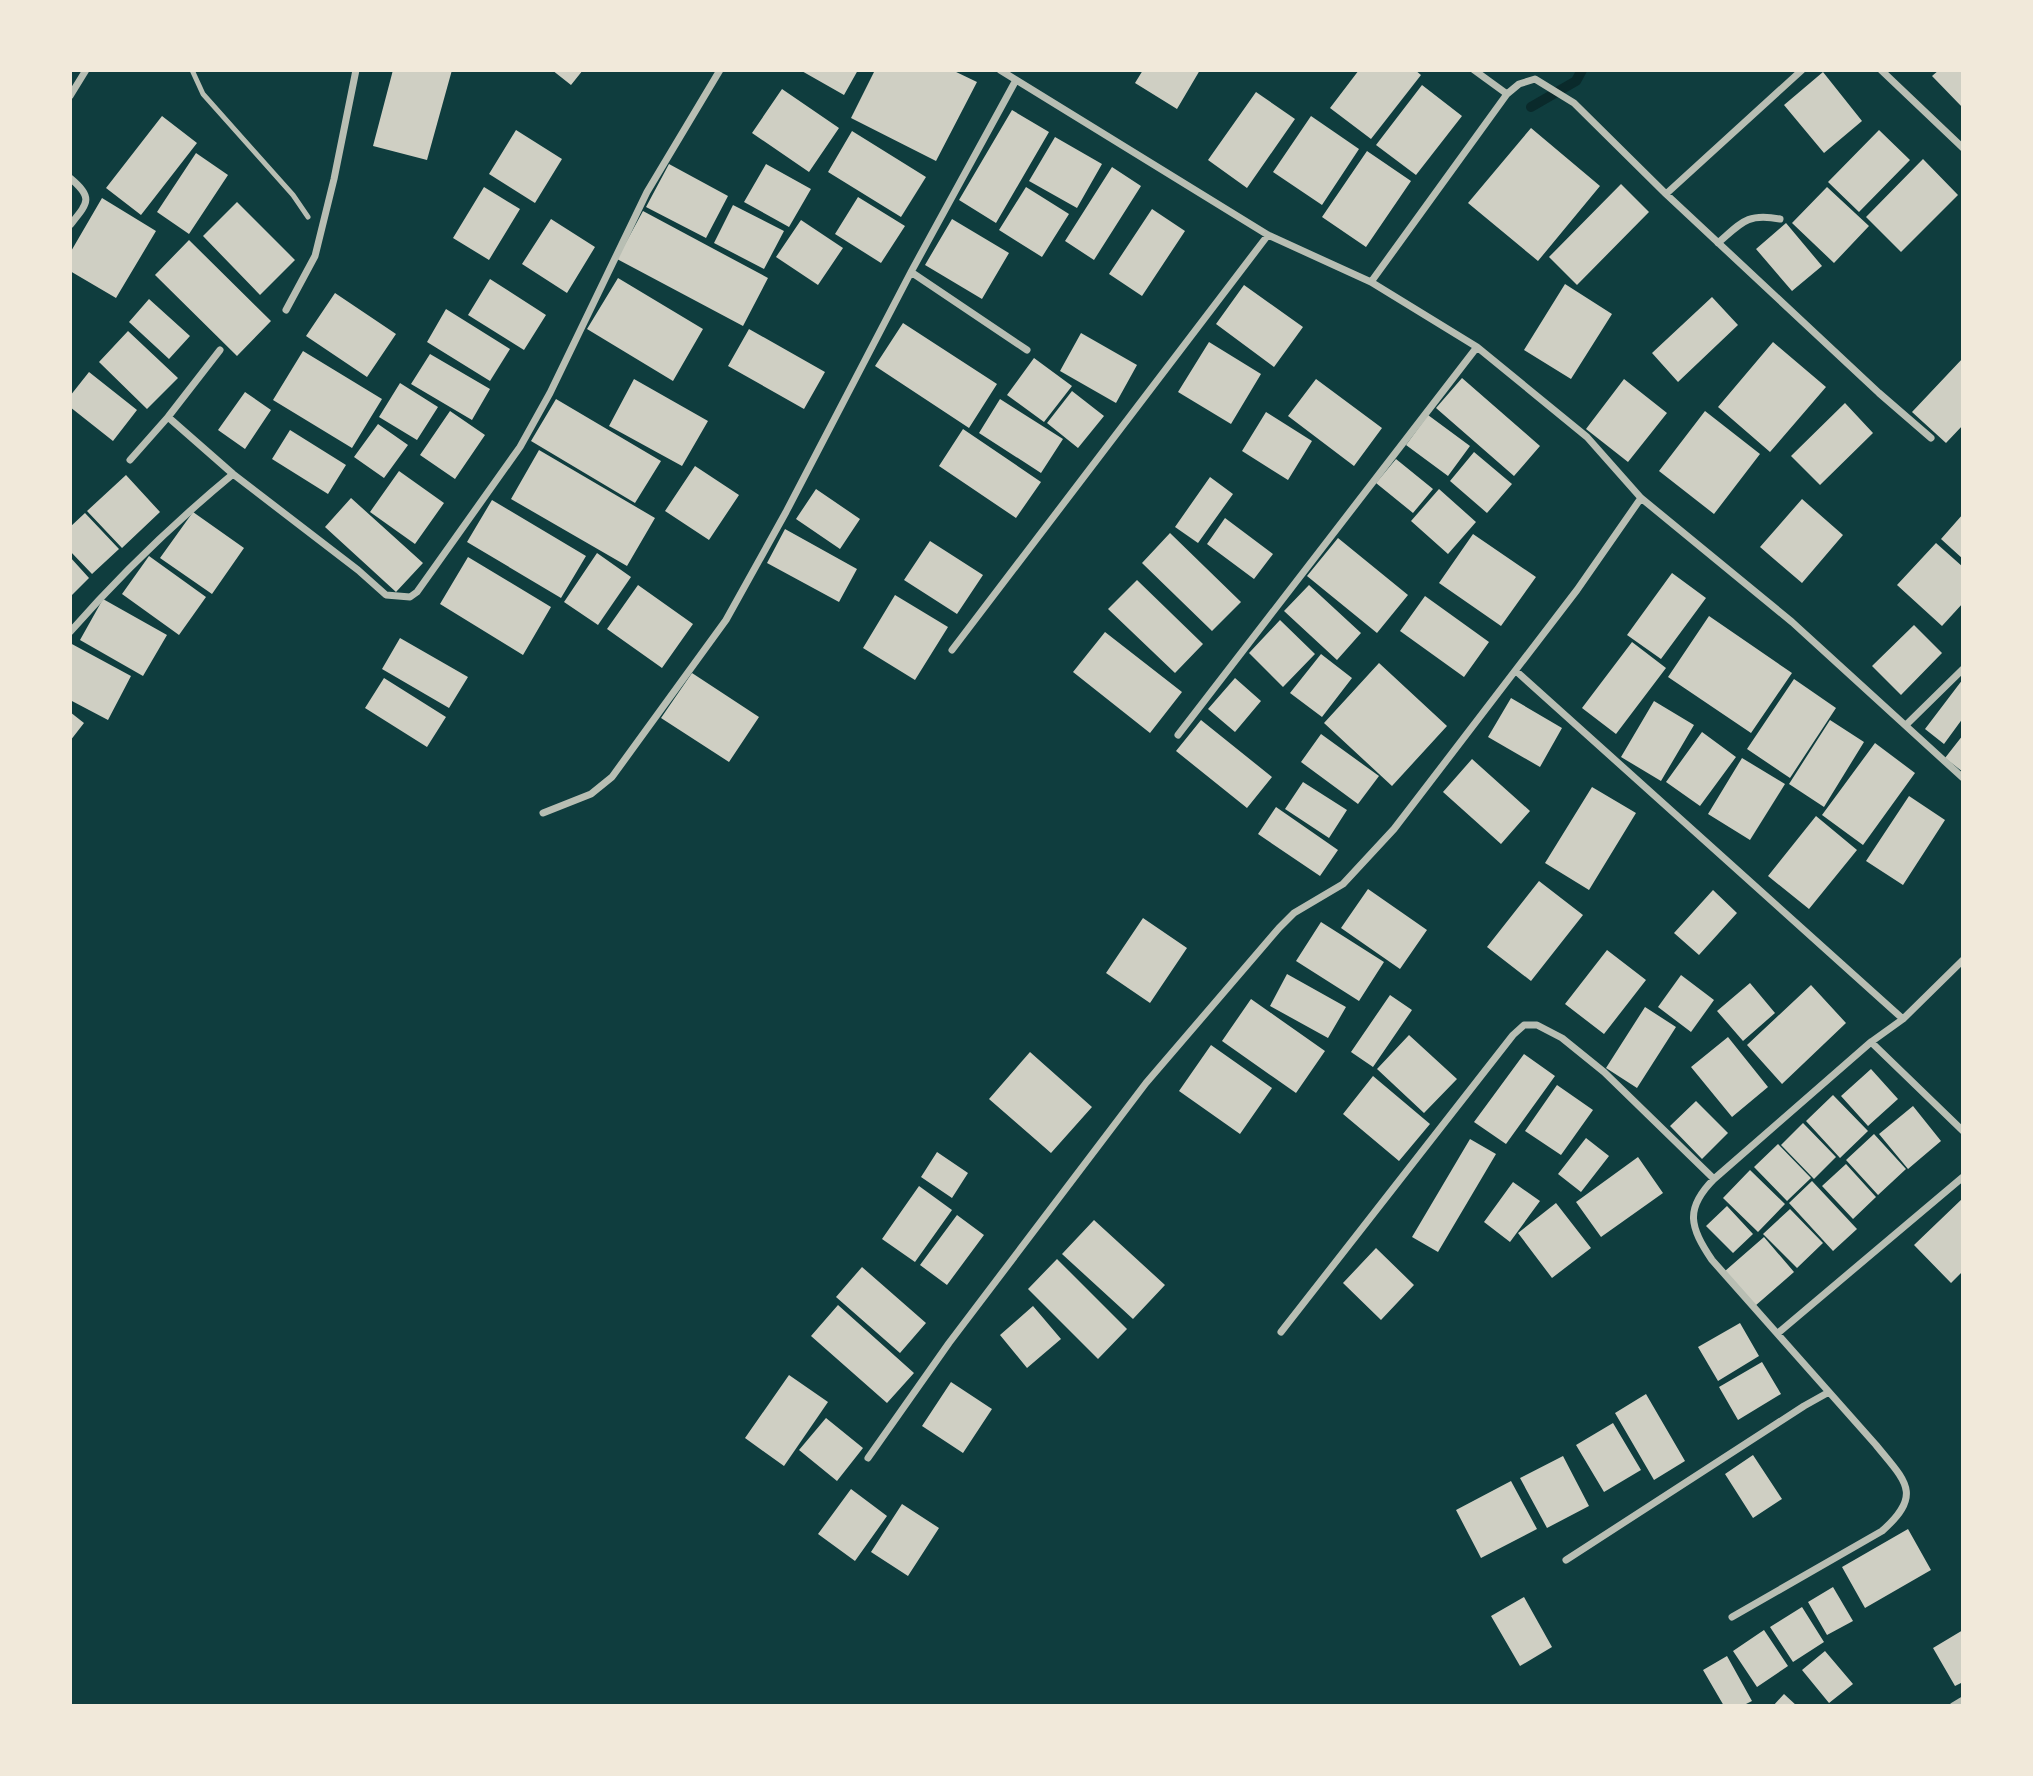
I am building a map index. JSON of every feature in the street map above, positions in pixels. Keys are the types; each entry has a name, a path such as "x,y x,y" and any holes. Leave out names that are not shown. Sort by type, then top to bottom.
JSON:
{"street":[{"path":"70,96 86,70"},
{"path":"286,310 315,256 356,70"},
{"path":"168,417 233,474 358,570 386,595 411,597 482,503 520,447 550,393 647,192 720,70"},
{"path":"1000,70 1268,235 1371,282 1477,347 1587,437 1641,498 1743,580 1907,724 1963,778"},
{"path":"1474,70 1507,94"},
{"path":"1666,194 1802,70"},
{"path":"1881,70 1963,148"},
{"path":"1371,282 1507,94 1519,84 1535,79 1574,103 1718,243 1931,438"},
{"path":"543,813 591,794 611,777 726,620 1016,80"},
{"path":"70,178 85,191 87,199 84,208 70,225"},
{"path":"1718,243 1745,220 1763,216 1780,219"},
{"path":"952,650 1268,235"},
{"path":"911,272 1027,350"},
{"path":"1178,735 1477,347"},
{"path":"130,460 168,417 220,350"},
{"path":"70,632 101,597 187,512 233,474"},
{"path":"868,1458 949,1343 1146,1083 1287,920 1294,913 1343,884 1394,829 1577,590 1641,498"},
{"path":"1907,724 1963,668"},
{"path":"1516,671 1903,1019"},
{"path":"1731,1617 1882,1531 1904,1506 1907,1496 1906,1486 1900,1475 1712,1259 1692,1227 1696,1202 1714,1179 1871,1042 1903,1019 1963,960"},
{"path":"1281,1332 1513,1035 1524,1025 1537,1025 1562,1038 1604,1072 1714,1179"},
{"path":"1871,1042 1963,1131"},
{"path":"1778,1333 1963,1177"},
{"path":"1566,1560 1829,1392"},
{"path":"1953,1706 1963,1700"}],"lane":[{"path":"192,70 203,94 293,195 308,217"}],"building":[{"path":"393,70 452,70 427,160 373,146"},
{"path":"552,70 583,70 571,85"},
{"path":"800,70 858,70 844,95"},
{"path":"875,70 952,70 977,82 936,161 851,118"},
{"path":"1143,70 1200,70 1177,109 1135,83"},
{"path":"1359,70 1415,70 1421,75 1371,139 1330,108"},
{"path":"1939,70 1963,70 1963,108 1932,76"},
{"path":"1823,72 1862,121 1824,153 1784,105"},
{"path":"1422,85 1462,116 1416,175 1376,145"},
{"path":"782,89 839,128 809,172 752,133"},
{"path":"1256,92 1295,119 1247,188 1208,160"},
{"path":"1012,110 1049,132 996,223 959,200"},
{"path":"162,116 197,143 141,215 106,188"},
{"path":"1311,116 1359,149 1322,205 1273,172"},
{"path":"1531,128 1600,186 1538,261 1468,203"},
{"path":"516,130 562,159 535,203 489,174"},
{"path":"1879,130 1910,160 1859,212 1828,182"},
{"path":"852,131 926,177 901,217 828,172"},
{"path":"1055,137 1102,164 1077,208 1029,181"},
{"path":"1367,151 1411,181 1366,247 1322,217"},
{"path":"196,153 228,175 189,234 157,212"},
{"path":"1923,159 1958,195 1901,252 1866,217"},
{"path":"669,164 728,196 706,238 646,207"},
{"path":"766,164 811,189 789,227 744,202"},
{"path":"1112,167 1141,186 1094,260 1065,241"},
{"path":"1621,184 1649,212 1577,285 1549,257"},
{"path":"484,187 520,209 489,260 453,238"},
{"path":"1026,187 1069,214 1042,257 999,230"},
{"path":"1827,187 1869,226 1834,263 1792,223"},
{"path":"858,197 905,226 881,263 835,234"},
{"path":"102,198 156,231 116,298 70,271 70,253"},
{"path":"237,202 295,260 260,295 203,236"},
{"path":"733,205 784,231 764,269 714,243"},
{"path":"1152,209 1185,231 1142,296 1109,274"},
{"path":"643,211 768,278 743,326 617,259"},
{"path":"551,219 595,247 567,293 522,264"},
{"path":"952,219 1009,253 982,299 925,265"},
{"path":"801,220 843,248 818,285 776,257"},
{"path":"1786,223 1822,266 1792,291 1756,249"},
{"path":"189,240 271,321 237,356 155,275"},
{"path":"618,278 703,329 673,381 587,329"},
{"path":"490,279 546,315 524,350 468,315"},
{"path":"1565,284 1612,314 1571,379 1524,350"},
{"path":"1244,285 1303,327 1274,367 1216,324"},
{"path":"335,293 396,334 367,377 306,336"},
{"path":"1712,297 1738,325 1678,382 1652,353"},
{"path":"149,299 190,336 169,359 129,322"},
{"path":"446,309 510,349 490,381 427,342"},
{"path":"903,323 997,384 969,428 875,366"},
{"path":"749,329 825,372 804,409 728,366"},
{"path":"128,331 178,378 147,409 99,362"},
{"path":"1081,333 1137,365 1116,403 1060,371"},
{"path":"1209,342 1261,374 1231,424 1178,392"},
{"path":"1773,342 1826,387 1770,452 1718,407"},
{"path":"303,351 382,399 352,448 273,400"},
{"path":"430,354 490,389 472,420 411,384"},
{"path":"1034,358 1072,386 1044,422 1007,395"},
{"path":"1963,358 1963,425 1946,443 1912,412"},
{"path":"89,372 137,410 113,441 70,407 70,396"},
{"path":"1462,378 1540,446 1514,476 1436,408"},
{"path":"634,379 708,421 682,466 609,426"},
{"path":"1316,379 1382,428 1354,466 1288,416"},
{"path":"1624,379 1667,413 1628,462 1586,429"},
{"path":"400,383 438,407 417,440 379,417"},
{"path":"1072,391 1104,416 1078,448 1047,423"},
{"path":"245,392 271,410 245,449 218,430"},
{"path":"556,399 661,461 635,503 531,441"},
{"path":"1000,399 1063,439 1041,473 979,433"},
{"path":"1845,403 1873,433 1820,485 1791,456"},
{"path":"450,411 485,435 455,479 420,455"},
{"path":"1705,411 1760,454 1714,514 1659,471"},
{"path":"1266,412 1312,441 1288,480 1242,451"},
{"path":"1428,415 1470,446 1448,476 1406,445"},
{"path":"378,424 408,445 384,478 354,457"},
{"path":"963,429 1041,482 1016,518 939,466"},
{"path":"290,430 346,465 328,494 272,459"},
{"path":"539,450 655,518 627,566 511,499"},
{"path":"1474,452 1512,484 1487,513 1450,481"},
{"path":"1396,459 1433,489 1413,513 1376,483"},
{"path":"695,466 739,495 709,540 665,511"},
{"path":"399,471 444,503 415,544 370,512"},
{"path":"126,475 160,512 122,548 87,511"},
{"path":"1210,477 1233,494 1198,543 1175,527"},
{"path":"816,489 860,519 840,549 796,519"},
{"path":"1439,489 1476,522 1448,554 1411,521"},
{"path":"351,498 423,563 396,592 325,527"},
{"path":"1802,499 1843,535 1802,583 1760,547"},
{"path":"492,500 586,556 561,598 467,542"},
{"path":"193,512 244,548 212,594 160,558"},
{"path":"85,513 119,549 92,574 70,551 70,527"},
{"path":"1963,514 1963,559 1941,539"},
{"path":"1225,518 1273,554 1254,579 1207,544"},
{"path":"785,529 857,569 839,602 767,563"},
{"path":"1170,533 1241,602 1212,631 1142,563"},
{"path":"1473,534 1536,577 1501,626 1439,583"},
{"path":"1338,538 1408,595 1377,633 1307,576"},
{"path":"930,541 983,575 957,614 904,580"},
{"path":"1936,543 1963,567 1963,603 1942,626 1897,585"},
{"path":"597,553 631,577 598,625 564,602"},
{"path":"149,556 206,597 179,635 122,594"},
{"path":"70,557 89,578 70,597"},
{"path":"468,557 551,607 523,655 440,604"},
{"path":"1672,573 1706,598 1661,659 1627,635"},
{"path":"1137,580 1203,644 1175,673 1108,609"},
{"path":"638,585 693,624 662,668 607,629"},
{"path":"1309,585 1361,633 1337,660 1284,611"},
{"path":"895,595 948,627 915,680 863,648"},
{"path":"1425,596 1489,642 1464,677 1400,631"},
{"path":"103,599 167,635 143,676 80,640"},
{"path":"1709,616 1792,673 1751,733 1668,677"},
{"path":"1280,620 1315,654 1283,687 1249,653"},
{"path":"1914,625 1942,653 1901,695 1872,666"},
{"path":"1105,632 1182,692 1150,733 1073,672"},
{"path":"400,638 468,677 449,708 382,669"},
{"path":"1632,642 1666,668 1616,734 1582,708"},
{"path":"70,643 131,676 108,720 70,700"},
{"path":"1321,654 1352,678 1322,717 1290,693"},
{"path":"1379,663 1447,726 1392,786 1324,723"},
{"path":"692,673 759,717 729,762 661,718"},
{"path":"384,678 446,717 427,747 365,708"},
{"path":"1235,678 1261,701 1235,732 1208,709"},
{"path":"1794,679 1836,708 1790,778 1747,749"},
{"path":"1963,679 1963,718 1944,744 1925,729"},
{"path":"1511,698 1562,728 1540,767 1488,737"},
{"path":"1654,701 1694,725 1661,781 1621,757"},
{"path":"70,712 84,723 70,741"},
{"path":"1201,720 1272,777 1247,808 1176,751"},
{"path":"1830,720 1864,742 1824,807 1789,784"},
{"path":"1702,732 1736,757 1700,806 1666,782"},
{"path":"1321,734 1379,776 1358,804 1301,762"},
{"path":"1963,735 1963,772 1945,758"},
{"path":"1875,743 1915,773 1863,845 1822,815"},
{"path":"1742,758 1785,784 1750,840 1708,814"},
{"path":"1472,759 1530,811 1501,844 1443,792"},
{"path":"1303,782 1347,810 1329,838 1285,809"},
{"path":"1592,787 1636,813 1589,890 1545,863"},
{"path":"1909,796 1945,820 1903,885 1866,861"},
{"path":"1276,807 1338,850 1320,876 1258,834"},
{"path":"1816,816 1857,850 1809,909 1768,876"},
{"path":"1539,881 1583,915 1531,981 1487,947"},
{"path":"1368,889 1427,930 1400,969 1341,928"},
{"path":"1713,890 1737,913 1699,955 1674,933"},
{"path":"1143,918 1187,948 1150,1003 1106,973"},
{"path":"1321,922 1384,962 1359,1001 1296,961"},
{"path":"1607,950 1646,980 1604,1034 1565,1004"},
{"path":"1287,974 1346,1007 1328,1038 1270,1006"},
{"path":"1681,975 1714,1000 1691,1032 1658,1007"},
{"path":"1750,983 1775,1013 1743,1041 1717,1011"},
{"path":"1811,985 1846,1023 1782,1084 1747,1045"},
{"path":"1390,995 1412,1010 1373,1067 1351,1052"},
{"path":"1251,999 1325,1051 1296,1093 1222,1041"},
{"path":"1645,1007 1676,1027 1637,1088 1606,1068"},
{"path":"1409,1035 1457,1079 1424,1113 1377,1069"},
{"path":"1728,1037 1768,1087 1732,1117 1691,1067"},
{"path":"1211,1045 1272,1088 1240,1134 1179,1091"},
{"path":"1030,1052 1092,1107 1051,1153 989,1099"},
{"path":"1524,1054 1555,1076 1506,1144 1474,1122"},
{"path":"1871,1069 1898,1099 1868,1126 1841,1096"},
{"path":"1373,1076 1430,1124 1399,1161 1343,1114"},
{"path":"1557,1085 1593,1110 1561,1155 1525,1131"},
{"path":"1833,1095 1868,1131 1840,1158 1806,1121"},
{"path":"1696,1101 1728,1133 1702,1159 1670,1126"},
{"path":"1913,1106 1941,1141 1908,1169 1879,1134"},
{"path":"1803,1123 1836,1157 1814,1179 1781,1145"},
{"path":"1874,1134 1906,1169 1878,1195 1846,1160"},
{"path":"1586,1138 1609,1156 1581,1192 1558,1174"},
{"path":"1470,1139 1496,1154 1438,1252 1412,1237"},
{"path":"1778,1144 1811,1178 1787,1201 1754,1167"},
{"path":"937,1152 968,1173 952,1198 921,1177"},
{"path":"1638,1157 1663,1193 1601,1237 1576,1202"},
{"path":"1846,1164 1876,1197 1853,1219 1822,1186"},
{"path":"1750,1170 1785,1204 1758,1232 1723,1198"},
{"path":"1812,1181 1857,1229 1833,1251 1789,1203"},
{"path":"1513,1182 1540,1201 1510,1242 1484,1222"},
{"path":"919,1186 952,1210 915,1262 882,1239"},
{"path":"1963,1198 1963,1271 1951,1283 1914,1245"},
{"path":"1556,1203 1591,1248 1552,1278 1518,1233"},
{"path":"1727,1206 1753,1234 1733,1253 1706,1226"},
{"path":"1790,1209 1823,1243 1797,1268 1763,1234"},
{"path":"957,1215 984,1235 947,1285 920,1265"},
{"path":"1094,1220 1165,1285 1133,1319 1062,1254"},
{"path":"1764,1237 1794,1272 1755,1306 1725,1271"},
{"path":"1376,1248 1414,1285 1381,1320 1343,1283"},
{"path":"1057,1259 1127,1329 1098,1359 1028,1289"},
{"path":"862,1267 926,1323 900,1353 836,1297"},
{"path":"838,1305 914,1373 887,1403 811,1336"},
{"path":"1033,1306 1061,1339 1027,1368 1000,1335"},
{"path":"1740,1323 1759,1356 1718,1381 1698,1347"},
{"path":"1762,1362 1781,1394 1738,1420 1719,1387"},
{"path":"789,1375 828,1402 784,1466 745,1438"},
{"path":"951,1382 992,1409 963,1453 922,1426"},
{"path":"1646,1394 1685,1461 1654,1480 1615,1413"},
{"path":"826,1418 863,1448 837,1481 799,1450"},
{"path":"1613,1423 1641,1470 1604,1492 1576,1445"},
{"path":"1753,1455 1782,1499 1753,1518 1725,1474"},
{"path":"1563,1456 1589,1506 1547,1528 1520,1478"},
{"path":"1511,1481 1537,1529 1481,1558 1456,1510"},
{"path":"851,1489 887,1516 855,1561 818,1534"},
{"path":"902,1504 939,1528 908,1576 871,1552"},
{"path":"1908,1529 1931,1570 1865,1608 1842,1567"},
{"path":"1833,1587 1853,1621 1827,1635 1808,1602"},
{"path":"1524,1597 1552,1647 1520,1666 1491,1616"},
{"path":"1802,1607 1824,1642 1793,1662 1770,1627"},
{"path":"1764,1630 1788,1666 1757,1687 1733,1651"},
{"path":"1963,1630 1963,1682 1955,1686 1933,1648"},
{"path":"1825,1651 1853,1684 1829,1703 1802,1670"},
{"path":"1727,1656 1752,1701 1742,1706 1724,1706 1703,1670"},
{"path":"1784,1694 1797,1706 1773,1706"}],"waterway":[{"path":"1531,107 1576,81 1582,70"}]}
